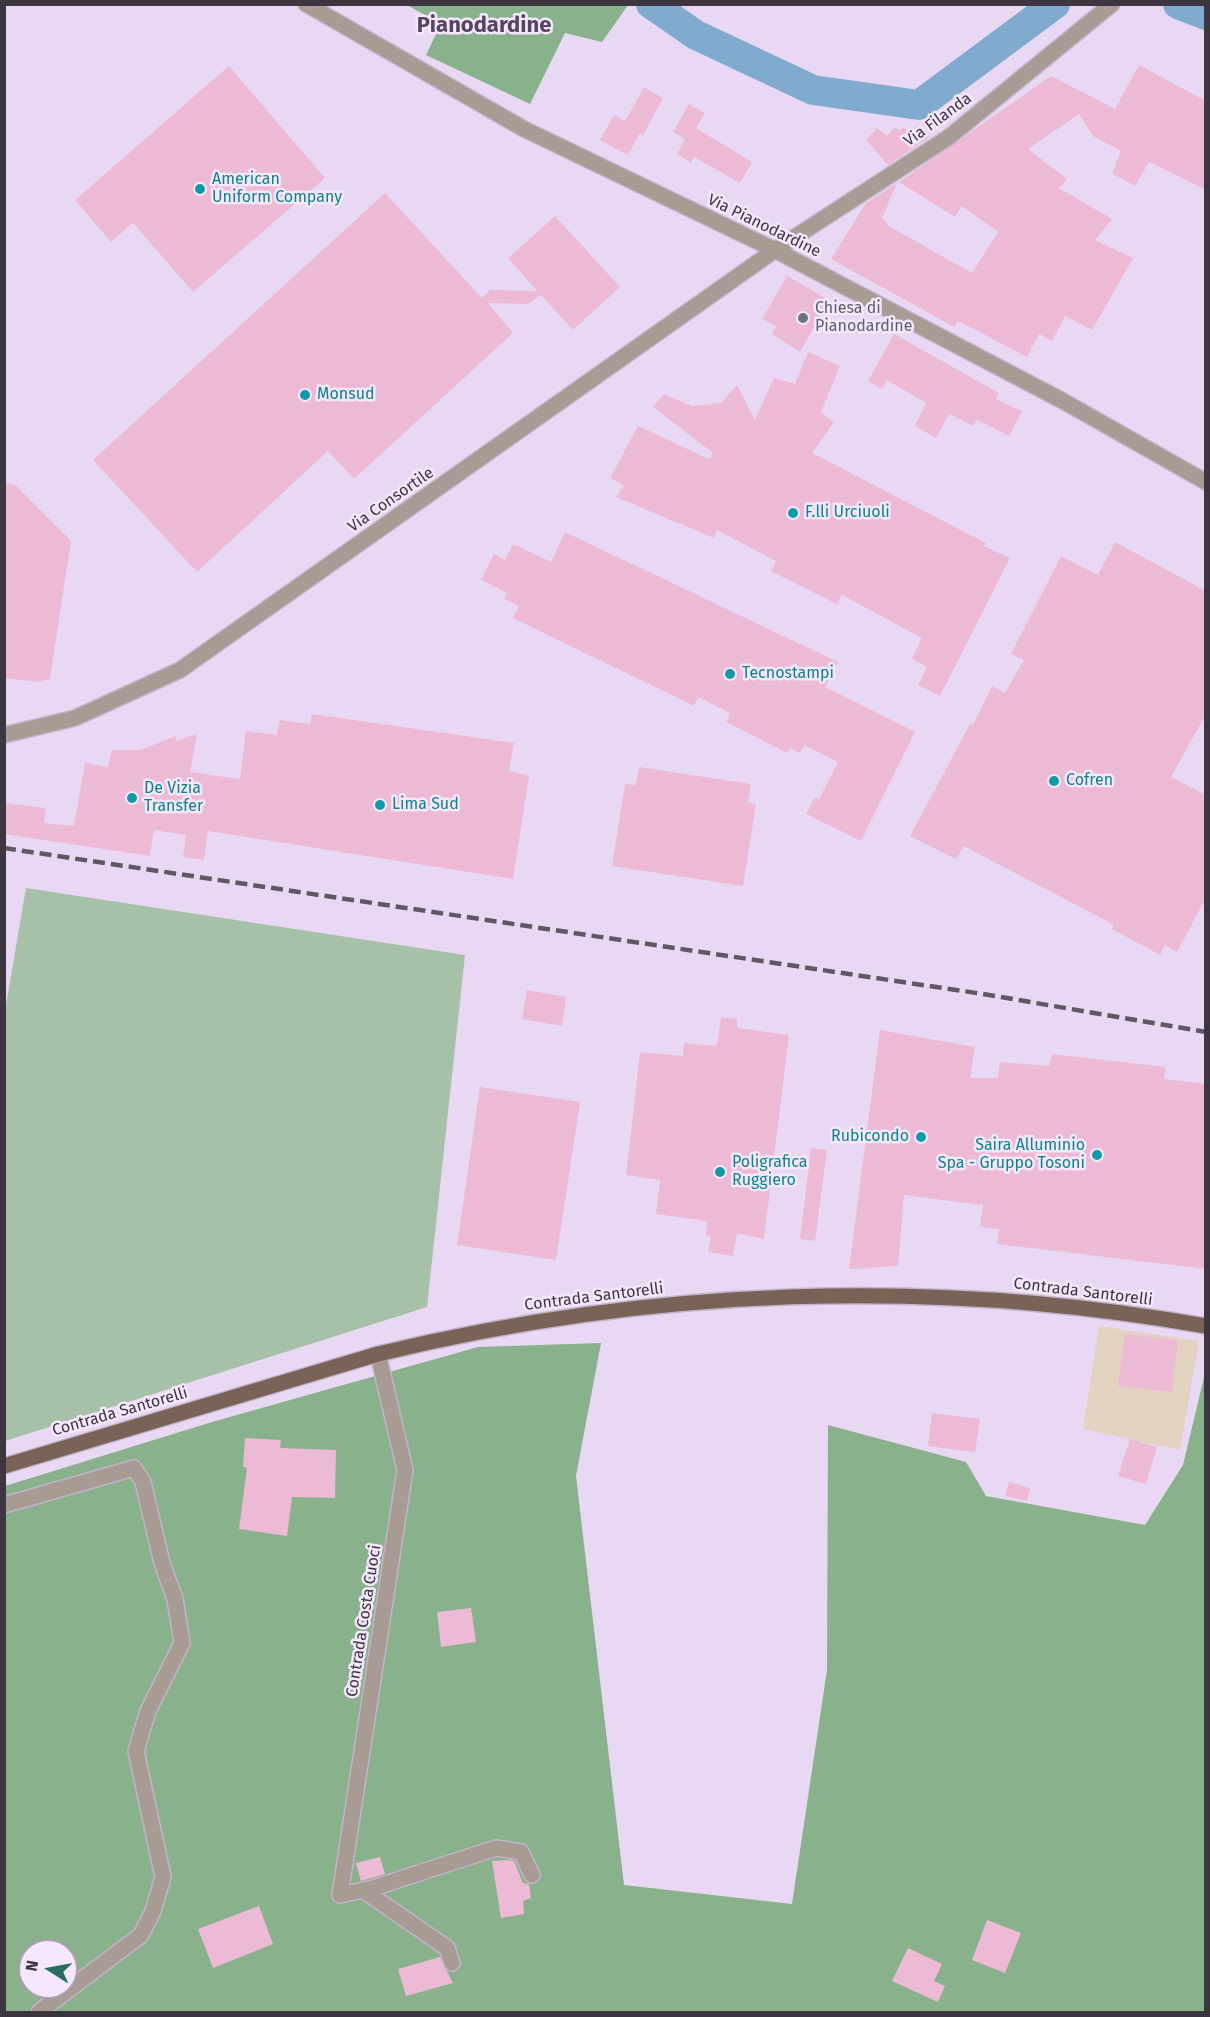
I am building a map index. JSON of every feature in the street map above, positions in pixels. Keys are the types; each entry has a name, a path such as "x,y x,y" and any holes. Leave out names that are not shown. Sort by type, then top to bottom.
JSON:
{"main road":[{"name":"Contrada Santorelli","path":"4,1466 378,1354 439,1339 554,1318 770,1297 948,1296 1111,1313 1206,1326"}],"street":[{"name":"Via Pianodardine","path":"306,4 524,129 776,250 1063,401 1206,482"},
{"name":"Via Filanda","path":"776,250 949,137 1112,4"},
{"name":"Via Consortile","path":"4,735 75,718 180,670 776,250"},
{"name":"Contrada Costa Cuoci","path":"363,1890 340,1895 405,1470 378,1354"},
{"path":"4,1505 134,1468 143,1482 162,1563 175,1599 182,1643 148,1711 136,1751 163,1877 153,1911 141,1935 39,2013"},
{"path":"363,1890 496,1848 521,1852 532,1875"},
{"path":"363,1890 429,1933 447,1948 452,1963"}],"shaded area":[{"path":"1099,1326 1199,1341 1180,1450 1083,1429"}],"green space":[{"path":"407,5 628,5 602,42 565,33 530,104 426,55 441,24"},
{"path":"26,888 465,955 427,1307 5,1441 4,1017"},
{"path":"601,1343 576,1476 624,1885 792,1904 827,1670 828,1425 966,1462 986,1496 1145,1525 1183,1465 1205,1373 1205,2012 5,2012 5,1486 212,1422 478,1347"}],"building":[{"path":"1139,65 1206,101 1206,190 1149,162 1135,186 1112,173 1121,151 1093,136 1079,114 1028,149 1067,179 1059,188 1112,219 1095,240 1133,258 1092,330 1065,316 1052,341 1039,334 1027,357 958,321 954,327 831,259 866,203 897,183 882,218 887,225 972,273 998,232 962,206 955,217 899,182 1051,76 1115,109"},
{"name":"American Uniform Company","path":"229,66 325,178 193,292 133,223 111,242 75,200"},
{"path":"644,87 663,98 643,135 640,133 628,155 600,140 614,115 625,121"},
{"path":"689,104 705,113 696,128 752,162 740,183 694,157 691,163 677,154 685,139 673,132"},
{"path":"917,125 930,137 888,165 866,140 877,128 887,136 895,127 900,131 903,127 911,133"},
{"name":"Monsud","path":"385,193 482,298 490,290 537,291 508,258 555,216 620,287 573,330 541,295 528,304 488,303 513,333 354,479 328,451 197,572 93,460"},
{"path":"787,276 829,300 800,352 772,334 776,326 762,319"},
{"path":"894,334 999,393 996,399 1022,411 1009,436 977,420 973,426 949,414 936,438 915,426 926,403 887,380 882,389 868,381"},
{"name":"F.lli Urciuoli","path":"808,352 840,366 821,412 834,422 812,453 986,543 984,546 1010,558 940,696 918,685 927,667 912,659 922,638 842,595 837,604 771,571 776,561 717,530 714,538 616,497 624,485 610,478 638,426 709,459 713,453 653,407 664,394 692,406 721,403 737,385 755,420 774,378 795,384"},
{"path":"4,483 15,485 71,541 50,679 39,682 4,678"},
{"name":"Tecnostampi","path":"565,532 838,662 825,687 915,732 861,841 806,814 815,797 819,799 838,762 804,745 800,753 790,748 787,753 726,722 730,713 698,697 694,706 513,618 519,606 504,599 507,593 481,580 494,554 505,560 513,544 551,562"},
{"name":"Cofren","path":"1115,542 1206,591 1206,714 1171,777 1206,795 1206,898 1177,952 1165,945 1160,955 1112,929 1114,925 964,846 956,859 910,836 970,724 973,725 992,686 1005,693 1024,660 1011,654 1061,556 1098,575"},
{"name":"Lima Sud","path":"312,714 514,743 509,771 529,776 513,879 208,831 204,860 183,857 186,835 154,830 150,856 4,834 4,803 46,808 44,823 74,826 85,763 108,767 112,750 140,750 176,736 176,741 197,734 190,772 240,779 246,731 277,735 280,720 310,724"},
{"path":"639,767 751,784 748,803 756,804 743,886 612,866 625,784 636,785"},
{"path":"527,990 566,997 562,1026 522,1019"},
{"name":"Poligrafica Ruggiero","path":"721,1017 737,1019 737,1028 789,1035 764,1239 737,1233 733,1256 708,1252 711,1237 706,1234 707,1221 656,1214 660,1180 626,1175 640,1052 683,1056 684,1043 717,1046"},
{"name":"Saira Alluminio Spa - Gruppo Tosoni","path":"880,1030 975,1047 970,1078 998,1078 1000,1062 1049,1066 1052,1054 1166,1067 1164,1079 1206,1084 1206,1269 997,1244 999,1229 980,1227 983,1205 904,1195 898,1266 849,1269"},
{"path":"480,1087 580,1102 556,1260 457,1245"},
{"path":"811,1148 827,1150 815,1241 800,1239"},
{"path":"1125,1334 1178,1340 1172,1392 1118,1386"},
{"path":"932,1413 980,1419 975,1452 928,1446"},
{"path":"245,1438 281,1440 280,1448 336,1450 335,1498 292,1497 287,1536 239,1529 247,1468 243,1467"},
{"path":"1130,1439 1157,1447 1146,1484 1118,1476"},
{"path":"1009,1482 1030,1488 1027,1501 1005,1496"},
{"path":"471,1608 476,1642 441,1647 437,1612"},
{"path":"380,1857 385,1874 361,1881 356,1863"},
{"path":"492,1861 514,1861 523,1883 529,1884 531,1898 523,1901 524,1914 501,1918"},
{"path":"259,1906 273,1944 213,1968 198,1929"},
{"path":"987,1920 1021,1933 1005,1973 972,1960"},
{"path":"908,1948 942,1964 934,1981 945,1986 938,2002 892,1981"},
{"path":"440,1957 453,1983 406,1996 398,1969"}],"waterway":[{"path":"651,4 696,35 813,90 919,105 1055,4"},
{"path":"1178,4 1206,15"}],"railway":[{"path":"4,848 983,994 1206,1032"}],"place":[{"name":"American Uniform Company","path":"200,189"},
{"name":"Chiesa di Pianodardine","path":"803,318"},
{"name":"Monsud","path":"305,395"},
{"name":"F.lli Urciuoli","path":"793,513"},
{"name":"Tecnostampi","path":"730,674"},
{"name":"Cofren","path":"1054,781"},
{"name":"De Vizia Transfer","path":"132,798"},
{"name":"Lima Sud","path":"380,805"},
{"name":"Rubicondo","path":"921,1137"},
{"name":"Saira Alluminio Spa - Gruppo Tosoni","path":"1097,1155"},
{"name":"Poligrafica Ruggiero","path":"720,1172"}],"district":[{"name":"Pianodardine","path":"484,26"}]}
